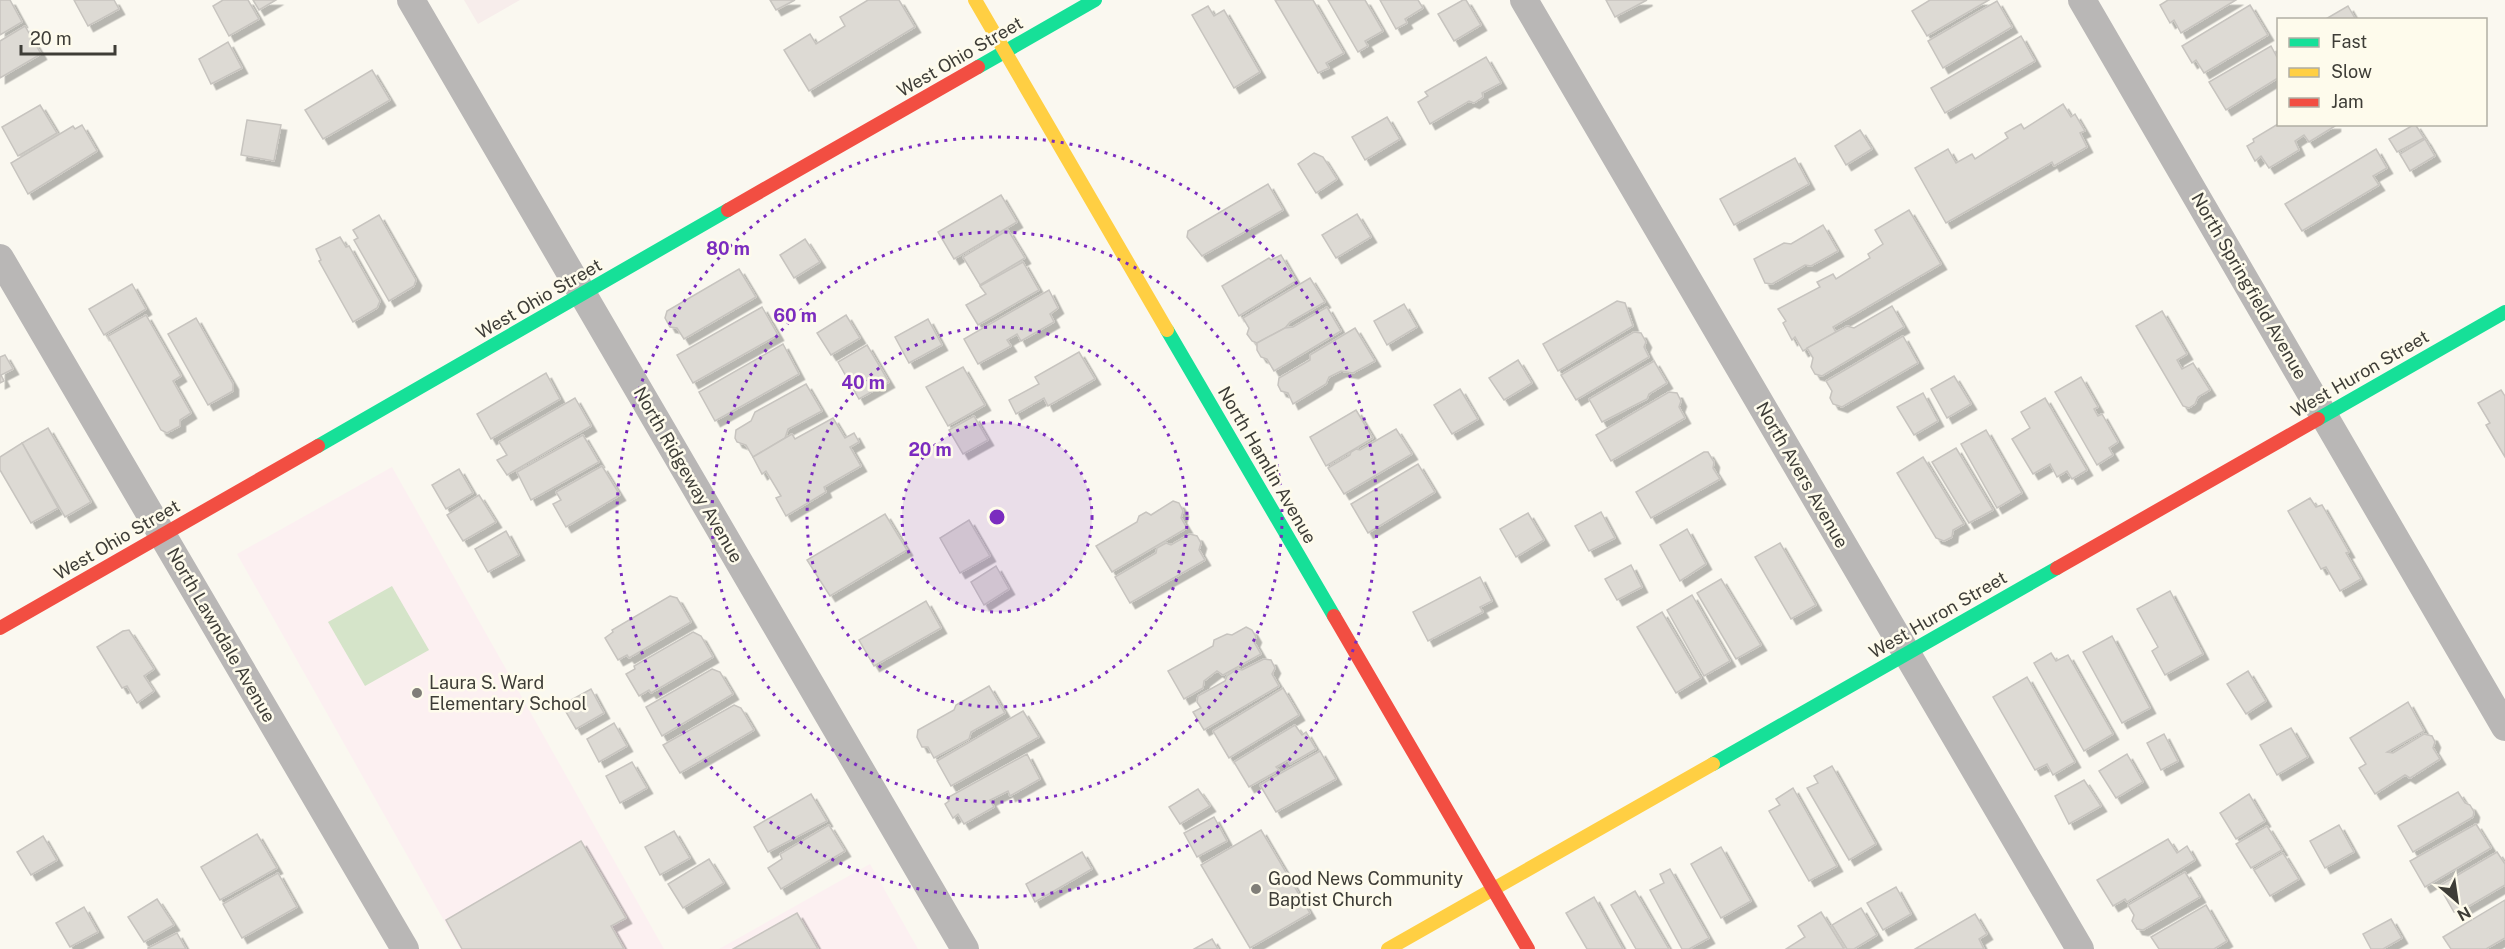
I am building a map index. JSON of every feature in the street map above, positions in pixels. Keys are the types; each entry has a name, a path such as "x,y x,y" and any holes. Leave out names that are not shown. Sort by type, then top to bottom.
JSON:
{"street":[{"name":"North Ridgeway Avenue","path":"411,0 965,949"},
{"name":"North Hamlin Avenue","path":"975,0 1528,949"},
{"name":"West Ohio Street","path":"0,628 1095,0"},
{"name":"North Avers Avenue","path":"1524,0 2080,949"},
{"name":"North Springfield Avenue","path":"2082,0 2505,727"},
{"name":"North Lawndale Avenue","path":"0,258 405,949"},
{"name":"West Huron Street","path":"1388,949 2505,312"}],"shaded area":[{"path":"464,0 520,0 478,24"},
{"name":"Laura S. Ward Elementary School","path":"392,467 664,949 460,949 237,554"},
{"path":"870,864 918,949 719,949"}],"green space":[{"path":"392,586 429,650 365,686 328,622"}],"building":[{"path":"0,0 10,0 22,22 0,35"},
{"path":"74,0 114,0 119,9 88,26"},
{"path":"223,0 248,0 259,19 229,36 213,6"},
{"path":"253,0 276,0 259,10"},
{"path":"770,0 795,0 776,10"},
{"path":"868,0 899,0 915,27 809,91 784,50 810,34 816,44 845,26 840,17"},
{"path":"1275,0 1313,0 1344,53 1326,63 1329,68 1318,73"},
{"path":"1328,0 1365,0 1383,31 1365,41 1368,46 1358,52"},
{"path":"1380,0 1418,0 1423,8 1405,19 1407,23 1396,29"},
{"path":"1466,0 1481,25 1454,41 1438,14"},
{"path":"1606,0 1647,0 1615,17"},
{"path":"1930,0 1989,0 1927,36 1912,11"},
{"path":"2168,0 2236,0 2181,33 2174,20 2170,23 2160,5"},
{"path":"1997,1 2012,27 1943,68 1928,41"},
{"path":"2250,5 2268,35 2204,73 2196,60 2192,63 2182,46"},
{"path":"1208,6 1214,16 1224,10 1260,72 1234,88 1192,15"},
{"path":"2348,6 2355,18 2327,18"},
{"path":"25,26 41,54 0,78 0,41"},
{"path":"2021,36 2035,61 1945,113 1931,88"},
{"path":"228,42 242,68 211,84 199,59"},
{"path":"2271,46 2277,57 2277,79 2226,110 2209,82"},
{"path":"1486,57 1501,83 1482,93 1483,97 1474,103 1469,101 1430,124 1418,102 1428,96 1425,92"},
{"path":"372,70 390,100 323,139 305,110"},
{"path":"2063,104 2071,117 2075,114 2085,131 2080,133 2087,147 2054,166 2052,162 1946,223 1915,168 1948,149 1956,163 1972,154 1975,159 2008,138 2005,133 2021,124 2024,129"},
{"path":"40,105 57,133 18,156 2,127"},
{"path":"1387,117 1400,139 1365,160 1352,137"},
{"path":"247,120 281,125 274,161 241,155"},
{"path":"82,125 97,151 28,194 11,163 73,126 75,129"},
{"path":"2277,125 2335,126 2309,142 2304,135 2295,141 2299,150 2269,168 2261,156 2255,161 2247,146 2254,142 2253,139"},
{"path":"2412,126 2416,126 2424,138 2397,152 2389,139"},
{"path":"1860,130 1872,149 1846,165 1835,146"},
{"path":"2425,139 2435,156 2410,171 2400,154"},
{"path":"2376,149 2387,168 2373,176 2379,185 2302,231 2285,204"},
{"path":"1314,153 1323,157 1337,179 1316,193 1298,164"},
{"path":"1795,158 1809,184 1734,225 1720,199"},
{"path":"1268,184 1283,210 1202,256 1187,237 1188,231"},
{"path":"1001,195 1017,222 954,259 938,232"},
{"path":"1909,210 1941,264 1833,327 1836,332 1803,351 1795,337 1792,340 1783,323 1786,321 1778,309 1820,287 1817,282 1833,274 1836,279 1870,258 1868,254 1883,244 1875,230"},
{"path":"1357,214 1371,237 1336,258 1322,235"},
{"path":"379,215 416,280 414,286 389,301 354,240 358,238 353,230"},
{"path":"1823,225 1838,251 1811,266 1805,265 1772,284 1765,283 1754,259 1784,243 1791,244"},
{"path":"1008,230 1025,258 980,285 963,257"},
{"path":"340,237 346,247 349,246 380,301 377,308 353,322 319,261 321,260 316,249"},
{"path":"805,239 820,262 794,278 780,255"},
{"path":"1281,255 1296,281 1239,316 1222,286 1269,258 1271,260"},
{"path":"1023,262 1039,290 978,325 966,305 986,294 980,286"},
{"path":"739,269 756,297 684,339 677,328 670,327 665,318 667,311"},
{"path":"1310,278 1325,302 1257,343 1252,341 1247,334 1249,328 1243,318"},
{"path":"132,284 146,309 104,335 89,309"},
{"path":"1049,290 1058,308 1050,314 1054,322 1021,341 1017,334 1007,340 1011,346 978,364 964,339"},
{"path":"1617,301 1625,303 1633,326 1558,371 1543,344"},
{"path":"1404,304 1417,327 1387,345 1374,321"},
{"path":"1892,306 1904,327 1822,376 1815,374 1811,367 1813,358 1807,348 1847,326 1854,328"},
{"path":"762,307 778,335 693,383 677,355"},
{"path":"1327,307 1341,331 1274,371 1267,359 1261,357 1257,350 1257,343 1285,328 1293,327"},
{"path":"2162,311 2187,354 2177,360 2182,369 2193,363 2210,390 2198,397 2195,404 2189,408 2183,406 2136,326"},
{"path":"146,315 181,376 173,381 191,413 180,420 180,426 167,433 161,430 108,336"},
{"path":"846,315 860,338 831,355 817,333"},
{"path":"196,318 233,384 233,391 208,405 168,334"},
{"path":"928,319 942,345 909,363 895,337"},
{"path":"1355,328 1375,361 1353,373 1341,371 1329,377 1326,384 1293,404 1288,393 1281,391 1278,385 1279,378 1310,360 1310,355"},
{"path":"1634,332 1641,333 1646,342 1644,347 1649,357 1576,400 1561,375"},
{"path":"1903,336 1918,363 1842,407 1833,404 1830,398 1832,391 1826,381"},
{"path":"783,344 799,374 715,421 699,392"},
{"path":"867,345 889,382 859,399 838,362"},
{"path":"1079,352 1095,379 1048,406 1044,398 1016,414 1009,400 1039,384 1035,377"},
{"path":"5,355 13,369 1,375 4,381 0,383 0,357"},
{"path":"1518,360 1532,383 1504,400 1489,378"},
{"path":"1654,361 1667,383 1649,394 1647,399 1602,422 1589,399"},
{"path":"963,367 985,405 948,426 926,387"},
{"path":"546,373 560,399 491,439 477,414"},
{"path":"1954,376 1971,404 1947,418 1931,389"},
{"path":"2081,377 2098,407 2094,409 2098,416 2102,414 2118,442 2109,448 2113,455 2097,465 2055,392"},
{"path":"806,384 822,411 788,429 785,438 753,457 746,445 737,442 736,430 751,421 755,412"},
{"path":"1460,389 1478,419 1452,434 1434,405"},
{"path":"2501,390 2505,396 2505,457 2486,425 2490,423 2478,403"},
{"path":"1669,392 1677,393 1681,401 1679,407 1685,418 1611,461 1596,435"},
{"path":"1923,393 1938,421 1914,435 1897,407"},
{"path":"575,398 591,426 507,475 497,460 507,455 499,442"},
{"path":"2045,398 2087,470 2072,479 2067,471 2057,477 2050,464 2033,474 2012,439 2030,428 2021,412"},
{"path":"1356,410 1373,438 1326,466 1310,437"},
{"path":"974,416 988,440 963,454 949,430"},
{"path":"833,418 845,438 854,433 859,442 850,447 861,466 824,487 826,492 786,516 776,498 781,496 766,471 762,474 753,457 792,434 795,439"},
{"path":"48,428 91,502 65,517 22,443"},
{"path":"1396,429 1412,454 1344,494 1328,468 1356,449 1360,450"},
{"path":"1986,430 2022,493 1997,508 1961,444"},
{"path":"583,435 599,462 531,500 517,472"},
{"path":"22,443 58,508 31,523 0,470 0,457"},
{"path":"1956,448 1993,510 1969,523 1932,462"},
{"path":"1704,452 1708,452 1714,462 1713,468 1720,479 1651,518 1636,492"},
{"path":"1923,457 1964,524 1953,530 1952,537 1944,541 1936,538 1897,473"},
{"path":"1418,464 1435,492 1368,533 1351,504"},
{"path":"602,466 620,495 566,527 553,504 561,500 556,492"},
{"path":"459,469 473,493 446,509 432,485"},
{"path":"479,495 496,522 463,541 447,515"},
{"path":"2310,498 2316,507 2322,505 2349,552 2346,553 2361,579 2340,591 2326,567 2321,569 2288,511"},
{"path":"1173,501 1179,503 1183,511 1181,518 1187,528 1112,572 1096,546 1137,522 1139,516 1146,512 1151,515"},
{"path":"1601,512 1615,538 1589,551 1575,526"},
{"path":"1528,513 1544,540 1516,557 1500,529"},
{"path":"885,514 907,550 830,596 807,560"},
{"path":"969,520 990,556 960,573 940,538"},
{"path":"1687,529 1706,564 1680,581 1660,545"},
{"path":"506,531 519,555 488,572 475,549"},
{"path":"1190,534 1197,536 1201,543 1199,550 1205,560 1130,603 1115,577 1156,553 1157,548 1166,543 1171,545"},
{"path":"1780,543 1816,605 1791,619 1755,557"},
{"path":"1631,565 1642,587 1617,600 1605,579"},
{"path":"996,566 1009,589 984,605 971,582"},
{"path":"1480,577 1492,601 1480,607 1483,612 1428,641 1413,612"},
{"path":"1721,579 1761,645 1736,659 1697,593"},
{"path":"2170,591 2203,654 2165,675 2152,651 2158,647 2137,609"},
{"path":"1692,595 1730,661 1704,676 1667,610"},
{"path":"670,596 677,598 691,622 629,658 627,655 618,660 605,638 613,632 612,630"},
{"path":"926,601 941,628 874,666 859,640"},
{"path":"1662,612 1701,678 1676,693 1637,627"},
{"path":"1246,627 1252,630 1256,637 1254,642 1261,654 1223,675 1217,671 1204,681 1203,688 1184,699 1168,671 1213,646 1214,640 1227,634 1232,635"},
{"path":"129,630 154,669 144,676 154,691 137,703 127,686 122,688 97,647 123,631"},
{"path":"693,632 701,636 713,657 651,693 649,690 639,696 626,674 635,669 634,666"},
{"path":"2112,636 2150,708 2122,723 2083,652"},
{"path":"2051,653 2056,661 2068,655 2113,734 2084,751 2034,663"},
{"path":"1264,659 1271,660 1275,668 1272,674 1279,686 1204,730 1193,712 1201,708 1197,702 1198,696 1225,681 1227,676 1237,669 1242,670"},
{"path":"712,669 720,672 733,694 662,736 646,707"},
{"path":"2248,671 2266,701 2246,714 2227,684"},
{"path":"2027,677 2075,762 2053,775 2047,764 2035,770 1993,697"},
{"path":"989,686 1005,713 971,732 969,739 934,758 928,747 922,747 917,737 918,730 954,710 956,705"},
{"path":"1283,688 1299,715 1229,758 1213,731"},
{"path":"591,689 604,713 576,729 562,705"},
{"path":"2408,702 2424,731 2387,752 2393,753 2424,734 2432,736 2435,742 2433,748 2440,759 2410,778 2405,775 2375,794 2359,768 2366,764 2350,738"},
{"path":"734,705 741,708 754,730 680,773 663,745"},
{"path":"1023,711 1039,737 951,786 937,761"},
{"path":"614,723 627,746 599,762 587,739"},
{"path":"1295,725 1302,735 1306,732 1316,749 1290,764 1288,760 1276,767 1279,770 1249,787 1234,762"},
{"path":"2291,728 2308,757 2277,775 2260,745"},
{"path":"2164,734 2178,761 2161,770 2147,743"},
{"path":"1320,751 1336,779 1276,812 1260,785"},
{"path":"1027,754 1040,779 1010,796 1008,791 990,800 994,807 964,824 958,814 953,818 945,804 949,801 947,798"},
{"path":"2127,754 2143,782 2116,798 2099,771"},
{"path":"632,762 647,788 620,803 606,776"},
{"path":"1832,766 1876,844 1849,860 1807,788 1818,783 1814,776"},
{"path":"2084,780 2101,806 2069,824 2055,796"},
{"path":"1793,788 1837,866 1809,881 1769,811 1780,805 1776,799"},
{"path":"1198,789 1210,806 1180,824 1169,807"},
{"path":"2458,792 2465,803 2470,805 2474,812 2473,817 2413,852 2398,826"},
{"path":"811,794 827,821 768,852 754,827"},
{"path":"2249,794 2265,821 2236,839 2220,813"},
{"path":"1214,817 1227,841 1197,857 1184,833"},
{"path":"2476,824 2491,848 2425,887 2410,861"},
{"path":"829,825 845,851 781,889 768,868 782,859 780,854"},
{"path":"2339,825 2354,852 2325,868 2310,841"},
{"path":"2267,826 2282,850 2251,868 2236,844"},
{"name":"Good News Community Baptist Church","path":"1261,830 1310,913 1250,948 1201,865"},
{"path":"674,831 690,858 660,875 645,847"},
{"path":"257,834 277,868 220,900 201,867"},
{"path":"43,836 57,860 31,875 17,852"},
{"path":"2168,839 2177,853 2187,846 2195,860 2127,902 2125,899 2113,906 2097,880"},
{"path":"581,841 626,918 611,926 624,949 462,949 446,920"},
{"path":"1721,847 1751,901 1721,918 1691,864"},
{"path":"1082,852 1092,869 1035,902 1026,884"},
{"path":"2497,852 2505,864 2505,885 2464,909 2463,907 2454,912 2439,886"},
{"path":"2283,853 2299,879 2270,896 2254,870"},
{"path":"709,859 724,883 683,908 668,884"},
{"path":"1670,869 1709,938 1689,949 1682,949 1650,890 1664,883 1660,874"},
{"path":"2185,872 2200,897 2143,930 2137,929 2132,921 2134,915 2128,905"},
{"path":"278,873 297,907 242,938 223,904"},
{"path":"1896,887 1911,914 1883,930 1867,903"},
{"path":"1635,891 1669,949 1636,949 1611,905"},
{"path":"1594,897 1623,949 1587,949 1566,913"},
{"path":"157,899 174,925 144,942 128,917"},
{"path":"2505,900 2505,938 2486,949 2451,949 2443,937"},
{"path":"2206,905 2227,941 2214,949 2159,949 2151,937"},
{"path":"84,907 98,932 70,947 56,923"},
{"path":"1861,908 1877,935 1854,949 1847,949 1832,925"},
{"path":"1821,912 1844,949 1786,949 1805,937 1798,926"},
{"path":"797,913 818,949 733,949"},
{"path":"1975,914 1987,934 1979,939 1984,949 1915,949"},
{"path":"2391,919 2402,938 2383,949 2371,949 2363,934"},
{"path":"177,933 186,949 148,949 148,948"},
{"path":"1212,939 1218,949 1194,949"}],"traffic: fast":[{"path":"978,67 1095,0"},
{"path":"318,446 728,210"},
{"path":"2318,419 2505,312"},
{"path":"1167,330 1334,616"},
{"path":"1713,764 2057,568"}],"traffic: slow":[{"path":"975,0 1167,330"},
{"path":"1388,949 1713,764"}],"traffic: jam":[{"path":"728,210 978,67"},
{"path":"2057,568 2318,419"},
{"path":"0,628 318,446"},
{"path":"1334,616 1528,949"}],"place":[{"name":"Laura S. Ward Elementary School","path":"417,693"},
{"name":"Good News Community Baptist Church","path":"1256,889"}]}
